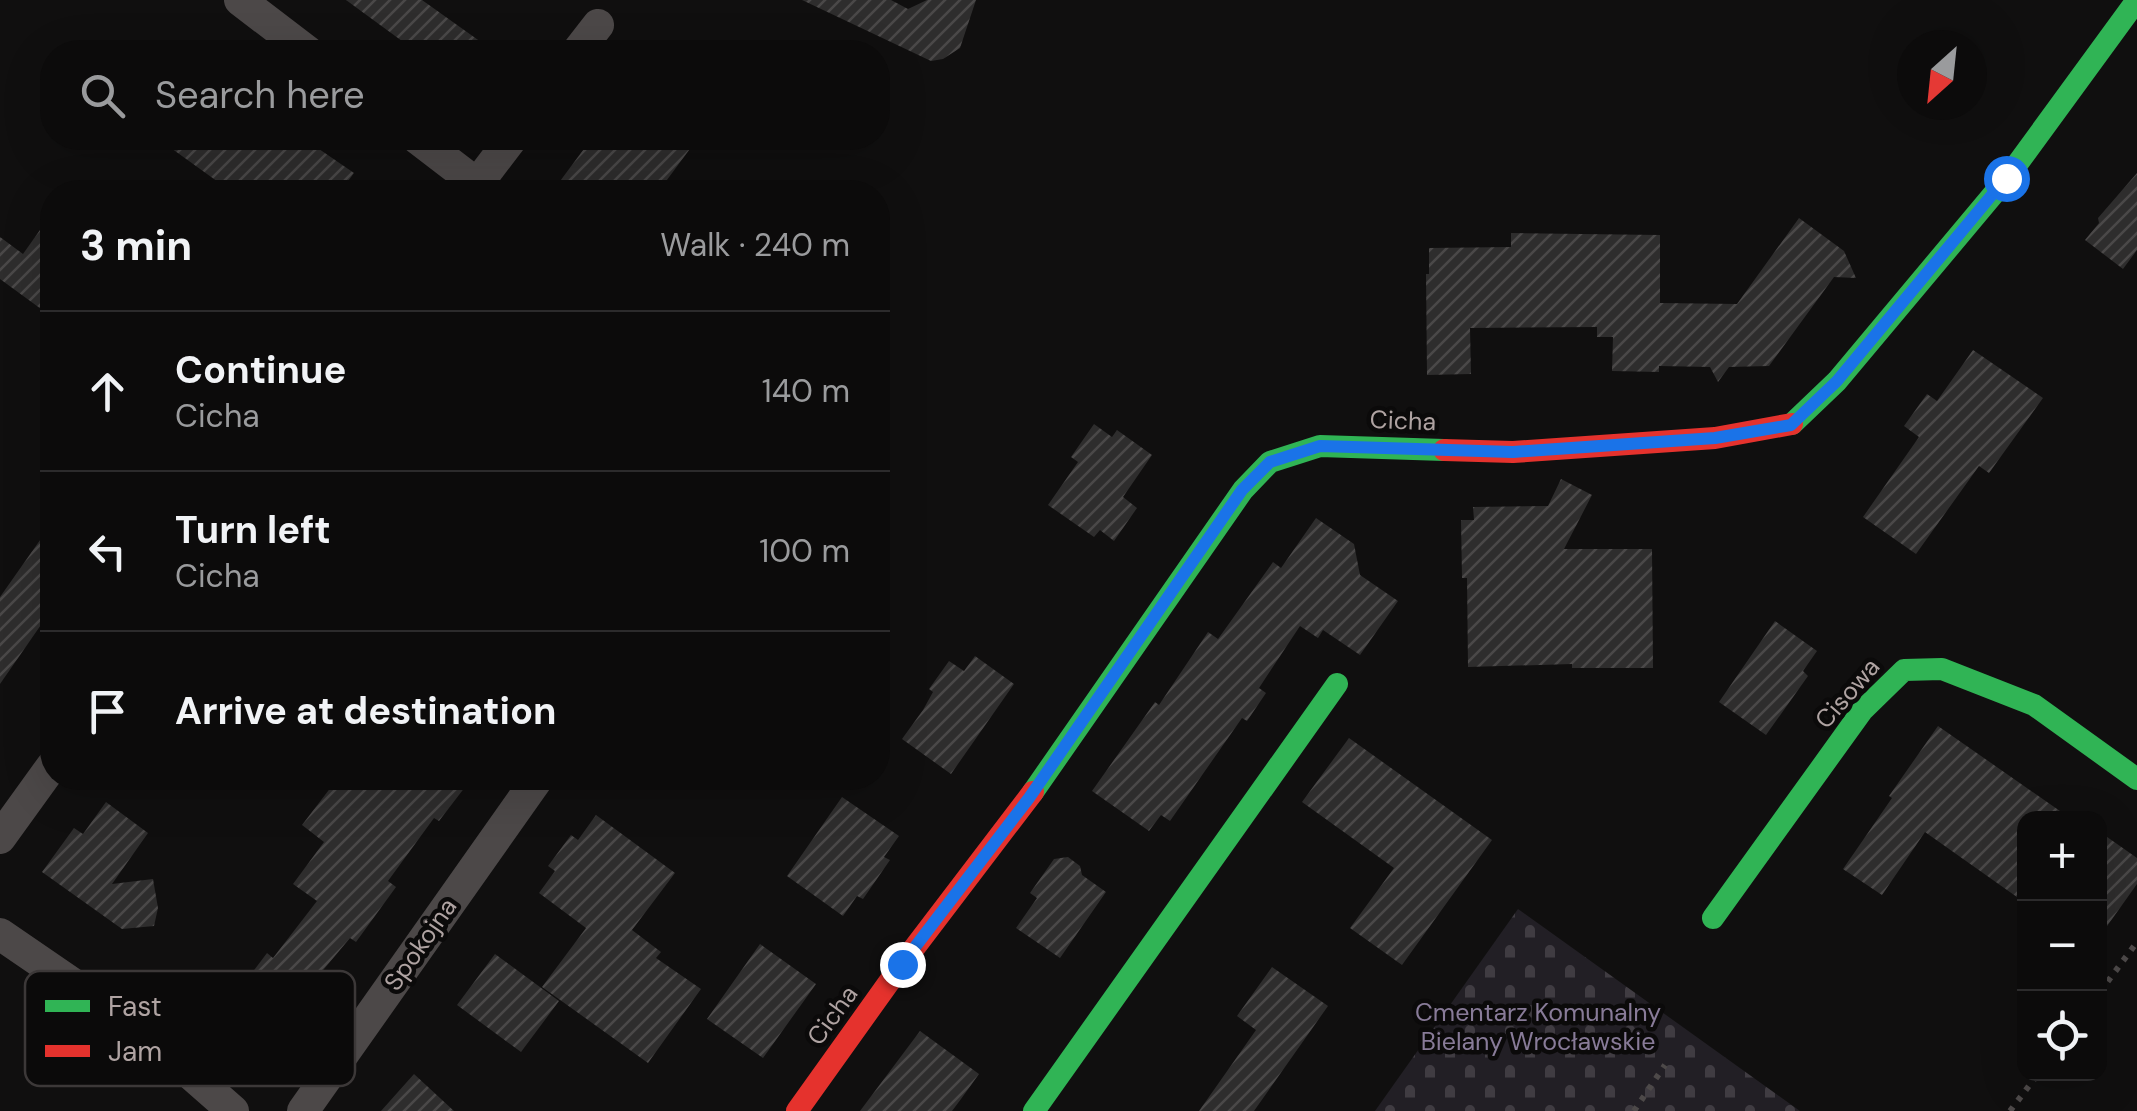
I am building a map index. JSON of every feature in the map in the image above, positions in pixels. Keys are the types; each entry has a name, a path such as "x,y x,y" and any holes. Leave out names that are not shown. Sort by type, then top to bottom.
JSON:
{"street":[{"path":"240,0 292,40"},
{"name":"Cicha","path":"796,1111 1029,798 1242,490 1270,462 1320,446 1513,452 1715,438 1791,425 1837,381 2006,178 2137,0"},
{"path":"587,40 598,25"},
{"path":"431,150 465,180"},
{"path":"480,180 503,150"},
{"name":"Cisowa","path":"1714,918 1862,711 1904,670 1942,669 2034,705 2137,778"},
{"path":"1034,1111 1337,684"},
{"path":"0,838 40,783"},
{"name":"Spokojna","path":"355,1037 530,790"},
{"path":"0,934 54,971"},
{"path":"205,1086 233,1111"},
{"name":"Spokojna","path":"303,1111 321,1086"}],"path":[{"path":"2101,991 2137,942"},
{"path":"1634,1111 1666,1064"},
{"path":"2010,1111 2033,1081"}],"green space":[{"name":"Cmentarz Komunalny Bielany Wrocławskie","path":"1518,909 1800,1111 1375,1111"}],"building":[{"path":"346,0 422,0 478,40 401,40"},
{"path":"802,0 891,0 908,9 927,0 976,0 960,48 943,59 931,61"},
{"path":"174,150 320,150 354,173 349,180 215,180"},
{"path":"583,150 689,150 667,180 561,180"},
{"path":"2137,173 2137,250 2123,269 2085,240 2099,223 2098,218"},
{"path":"1799,218 1844,251 1856,278 1834,277 1769,366 1729,367 1718,382 1710,367 1659,366 1659,372 1612,371 1613,337 1597,337 1597,327 1470,328 1471,374 1427,375 1429,248 1511,247 1511,233 1660,235 1660,303 1737,304"},
{"path":"40,230 40,308 0,279 0,237 23,254"},
{"path":"1973,350 2043,398 1989,473 1979,466 1916,554 1863,517 1919,437 1904,426 1927,394 1937,401"},
{"path":"1094,424 1112,437 1117,430 1152,455 1123,497 1137,508 1114,541 1100,530 1094,537 1048,505 1078,462 1071,457"},
{"path":"1561,479 1592,495 1564,549 1652,549 1653,668 1572,668 1572,664 1468,667 1467,578 1462,578 1461,520 1474,520 1473,507 1548,506"},
{"path":"1316,518 1354,544 1360,575 1398,601 1360,655 1323,630 1318,638 1300,626 1259,688 1266,693 1247,721 1242,718 1170,821 1161,815 1149,831 1092,791 1155,702 1159,705 1208,632 1218,639 1273,562 1281,568"},
{"path":"40,540 40,626 0,684 0,597"},
{"path":"1775,621 1817,651 1803,671 1808,676 1766,735 1719,702"},
{"path":"975,656 1014,684 951,774 902,739 923,710 933,692 929,689 949,661 964,671"},
{"path":"1938,726 2060,811 2017,811 2017,897 1925,832 1882,895 1843,869 1892,798 1889,796"},
{"path":"1349,738 1492,840 1402,965 1350,928 1394,868 1302,802"},
{"path":"329,790 463,790 439,821 434,818 388,881 396,887 356,942 350,938 322,971 253,971 267,953 273,958 317,901 293,884 324,842 302,825"},
{"path":"842,797 899,836 884,857 890,860 863,899 857,896 843,916 787,876"},
{"path":"106,802 148,833 112,884 153,879 158,908 154,926 122,929 42,872 74,828 83,834"},
{"path":"596,815 675,873 632,930 661,952 656,958 701,989 648,1063 542,987 586,928 539,893 555,871 548,866 571,835 578,840"},
{"path":"2107,837 2137,858 2137,884 2107,926"},
{"path":"1068,857 1080,866 1082,875 1106,892 1060,958 1016,928 1037,898 1030,893 1054,859"},
{"path":"760,944 816,984 763,1058 707,1019"},
{"path":"495,954 559,1001 521,1052 457,1005"},
{"path":"1272,967 1328,1006 1254,1111 1199,1111 1256,1030 1237,1016"},
{"path":"920,1031 979,1074 952,1111 860,1111"},
{"path":"414,1074 454,1111 381,1111"}],"traffic: fast":[{"path":"1792,424 1837,381 2007,178 2137,0"},
{"path":"1033,792 1243,490 1270,462 1320,446 1444,450"},
{"path":"1713,918 1862,711 1904,670 1942,669 2034,705 2137,779"},
{"path":"1034,1111 1337,684"}],"traffic: jam":[{"path":"1444,450 1513,452 1715,438 1792,424"},
{"path":"797,1111 902,964 1033,792"}],"route":[{"path":"902,964 1029,798 1242,490 1270,462 1320,446 1513,452 1715,438 1791,425 1837,381 2006,178"}]}
